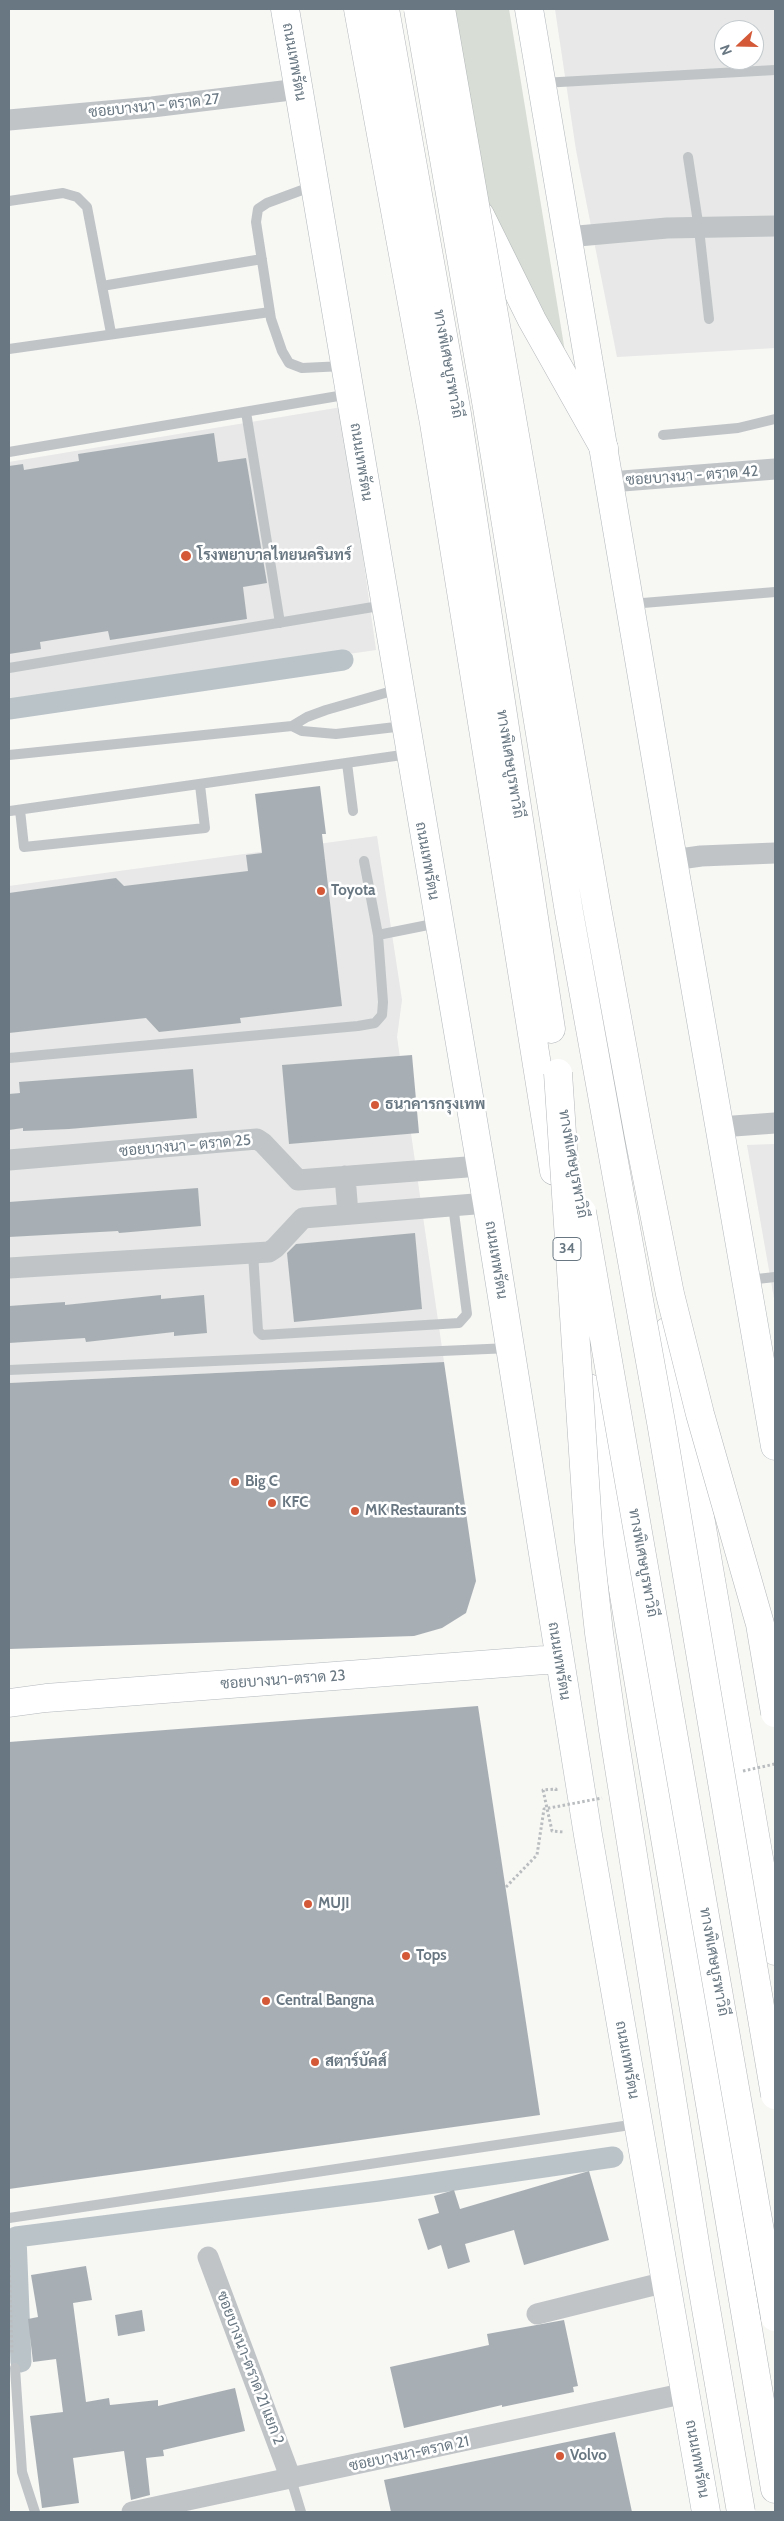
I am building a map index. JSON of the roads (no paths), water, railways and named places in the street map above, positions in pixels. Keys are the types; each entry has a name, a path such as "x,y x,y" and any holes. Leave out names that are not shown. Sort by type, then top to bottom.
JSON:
{"main road":[{"name":"ถนนเทพรัตน","path":"285,9 346,366 404,726 487,1203 558,1659 706,2512"},
{"name":"34","path":"358,9 434,423 597,1440 775,2489"},
{"name":"ทางพิเศษบูรพาวิถี","path":"385,9 457,414 558,1073 775,2317"},
{"name":"ทางพิเศษบูรพาวิถี","path":"418,9 487,407 569,912 661,1422 775,2094"},
{"path":"443,9 594,909 775,1951"},
{"path":"443,9 597,908 639,1137 670,1294 700,1414 760,1624 775,1713"},
{"path":"529,9 673,860 775,1446"},
{"path":"478,212 532,320 604,448"},
{"path":"558,1073 588,1532 599,1633 689,2203 741,2512"},
{"name":"ซอยบางนา-ตราด 23","path":"9,1703 46,1698 558,1659"}],"street":[{"name":"ซอยบางนา - ตราด 27","path":"9,120 152,107 299,89"},
{"path":"567,237 667,228 775,226"},
{"name":"ซอยบางนา - ตราด 42","path":"610,482 775,469"},
{"path":"673,860 701,856 775,853"},
{"path":"720,1127 775,1122"},
{"name":"ซอยบางนา - ตราด 25","path":"9,1160 257,1140 263,1143 298,1180 480,1166"},
{"path":"344,1176 348,1214"},
{"path":"9,1268 272,1251 303,1218 487,1203"},
{"name":"ซอยบางนา-ตราด 21 แยก 2","path":"208,2257 292,2479"},
{"path":"537,2314 666,2282"},
{"name":"ซอยบางนา-ตราด 21","path":"135,2512 686,2393"}],"lane":[{"path":"541,83 775,70"},
{"path":"688,156 699,228 709,319"},
{"path":"314,185 267,203 258,209 256,222 270,312 282,351 289,363 302,368 346,366"},
{"path":"9,201 63,194 77,197 87,207 111,333"},
{"path":"102,286 262,259"},
{"path":"9,349 111,333 270,312"},
{"path":"9,452 350,394"},
{"path":"246,412 280,623"},
{"path":"664,435 738,428 775,419"},
{"path":"631,604 775,592"},
{"path":"9,668 385,606"},
{"path":"9,754 292,726 307,717 326,710 398,690"},
{"path":"292,726 302,731 336,734 404,726"},
{"path":"10,812 409,754"},
{"path":"347,763 354,811"},
{"path":"20,810 24,847 205,828 200,784"},
{"path":"9,1058 375,1023 382,1015 383,1002 378,935 364,861"},
{"path":"378,935 438,923"},
{"path":"253,1253 258,1331 262,1335 459,1323 466,1319 467,1314 453,1205"},
{"path":"747,1280 775,1277"},
{"path":"9,1370 510,1348"},
{"path":"9,2218 638,2124"},
{"path":"15,2368 22,2472 35,2512"},
{"path":"292,2479 301,2512"}],"waterway":[{"path":"9,709 343,660"},
{"path":"21,2362 16,2237 379,2191 613,2157"}],"place":[{"name":"โรงพยาบาลไทยนครินทร์","path":"186,556"},
{"name":"Toyota","path":"321,891"},
{"name":"ธนาคารกรุงเทพ","path":"375,1105"},
{"name":"Big C","path":"235,1482"},
{"name":"KFC","path":"272,1503"},
{"name":"MK Restaurants","path":"355,1511"},
{"name":"MUJI","path":"308,1904"},
{"name":"Tops","path":"406,1956"},
{"name":"Central Bangna","path":"266,2001"},
{"name":"สตาร์บัคส์","path":"315,2062"},
{"name":"Volvo","path":"560,2456"}]}
